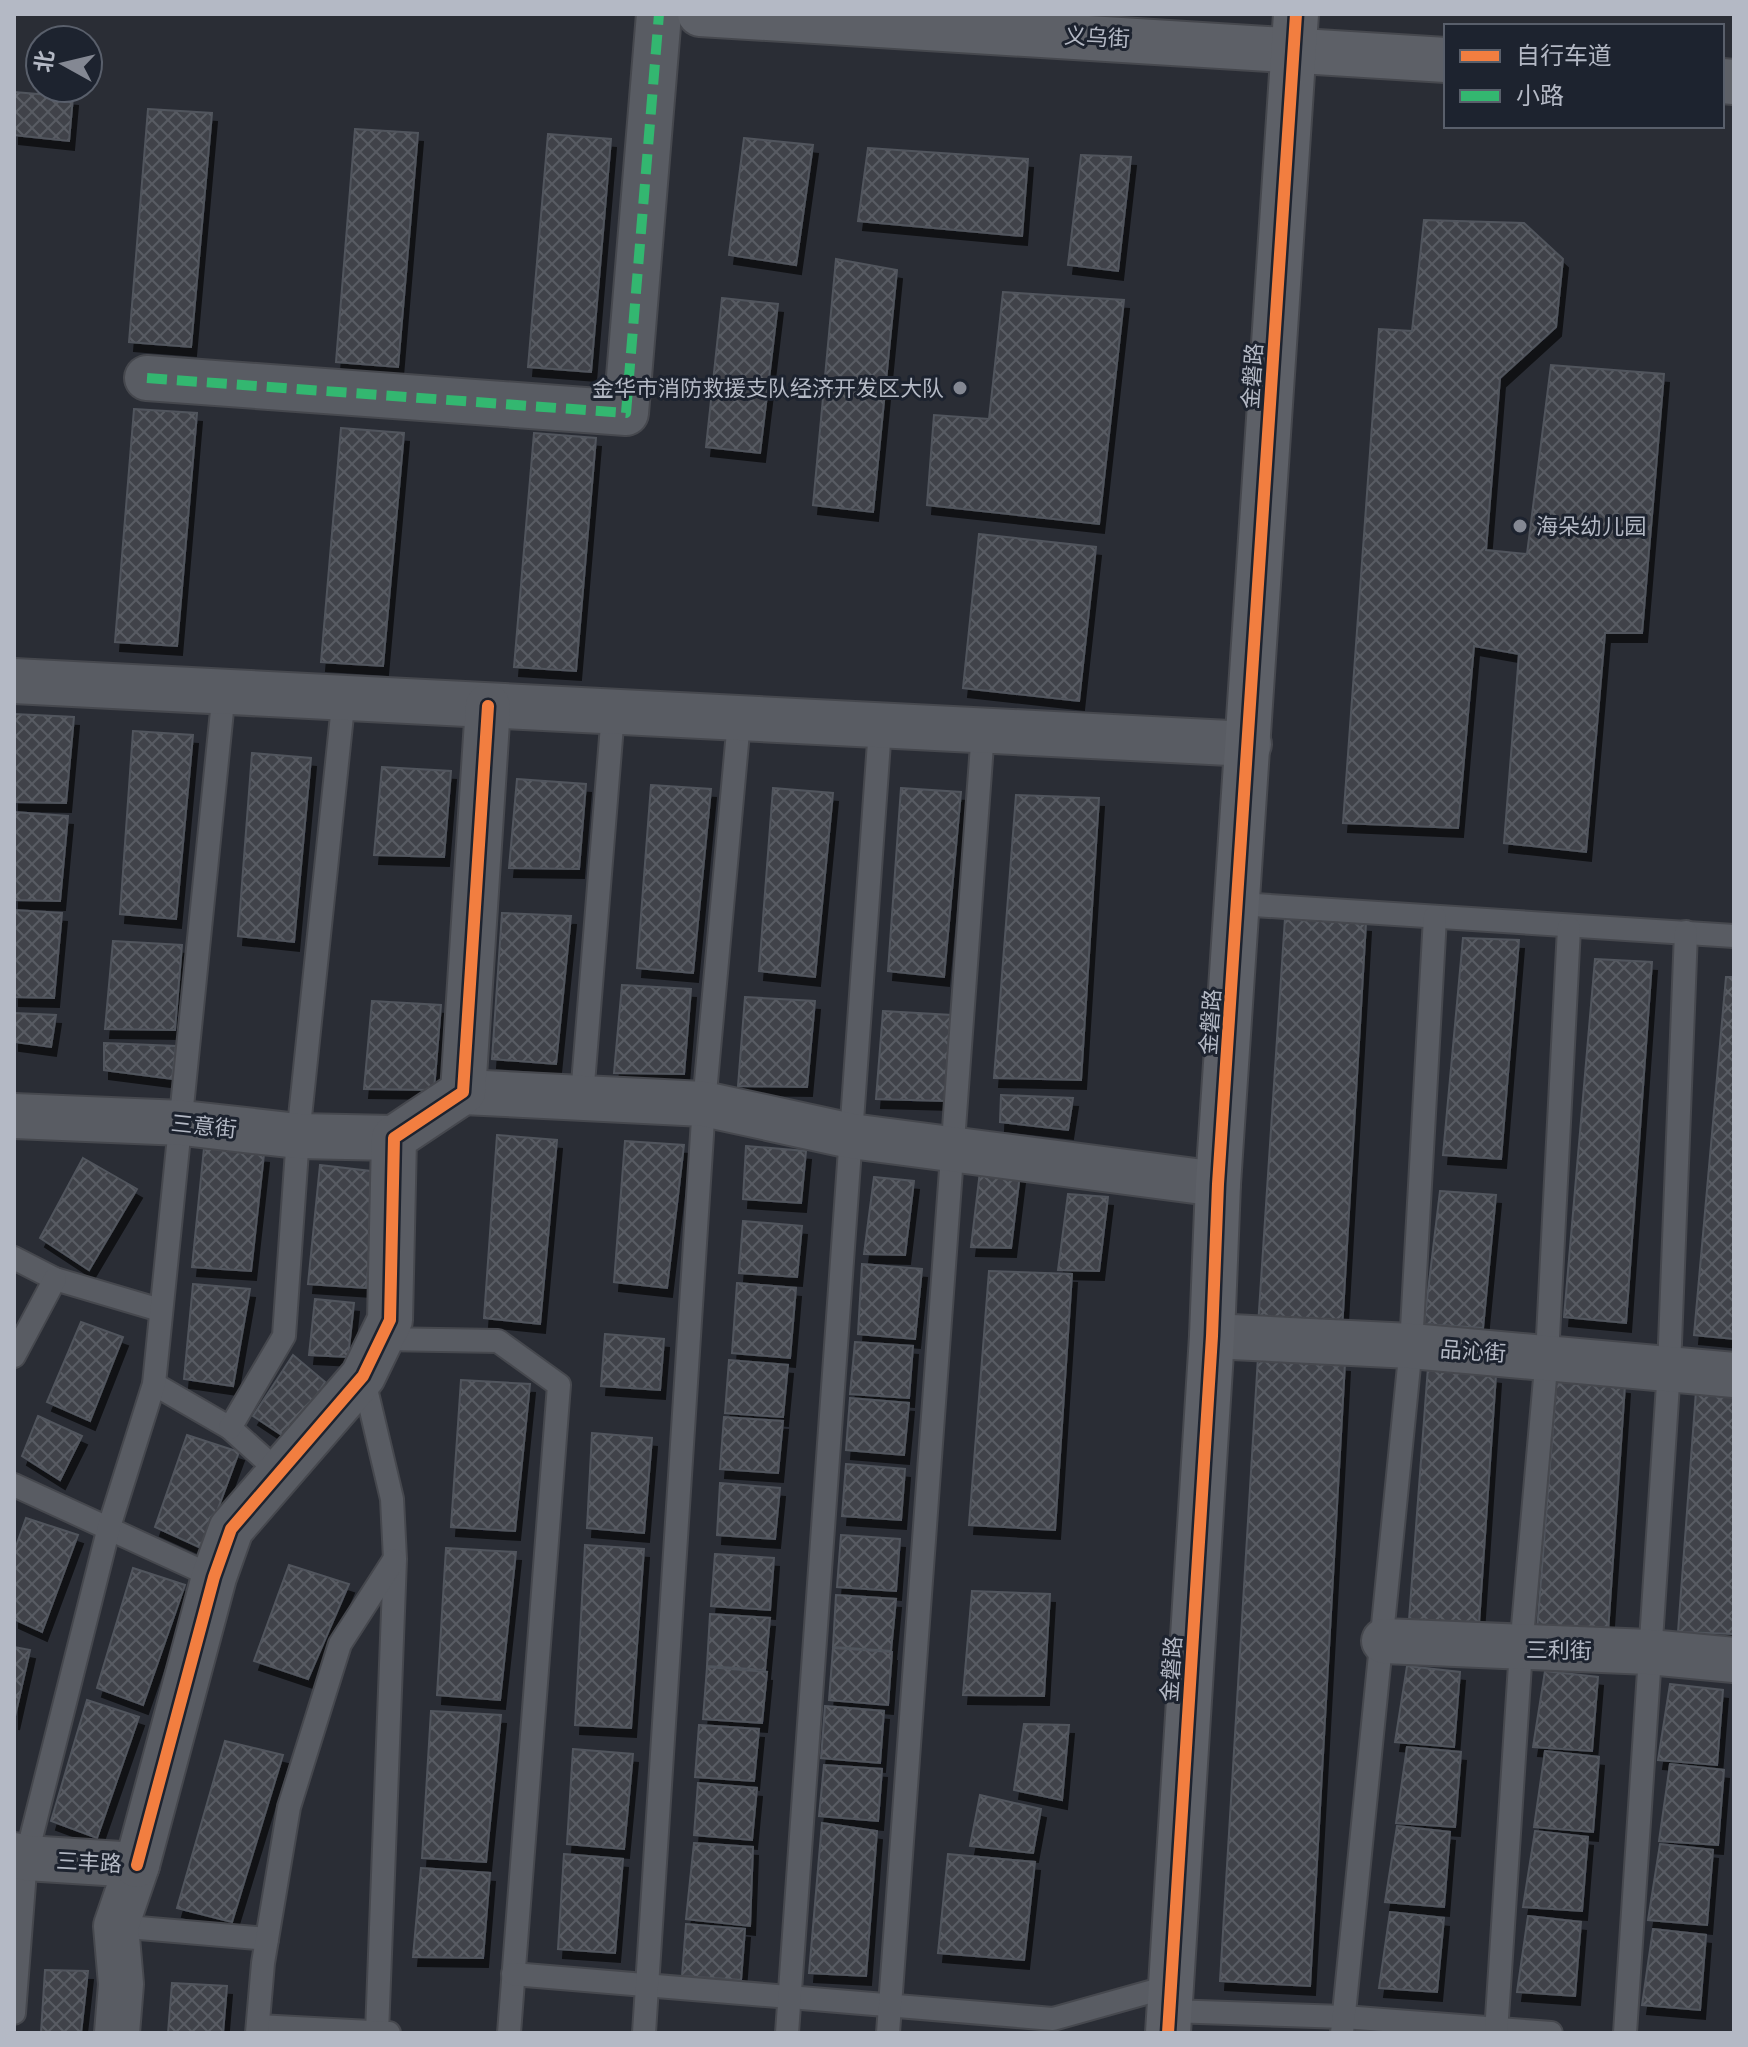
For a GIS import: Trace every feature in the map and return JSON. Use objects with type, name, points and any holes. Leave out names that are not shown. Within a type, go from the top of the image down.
[{"type":"street","points":[[147,378],[626,413],[659,14]]},
{"type":"street","name":"义乌街","points":[[700,14],[1294,31],[1444,60]]},
{"type":"street","name":"金磐路","points":[[1170,2010],[1212,1336],[1218,1184],[1239,904],[1294,31]]},
{"type":"street","points":[[14,681],[344,696],[739,721],[1249,744]]},
{"type":"street","points":[[463,1092],[488,706]]},
{"type":"street","points":[[137,1865],[214,1577],[231,1529],[372,1358],[390,1320],[394,1138],[463,1092],[704,1104],[851,1136],[1218,1184]]},
{"type":"street","name":"三意街","points":[[14,1116],[183,1123],[298,1136],[394,1138]]},
{"type":"street","name":"品沁街","points":[[1212,1336],[1547,1356],[1734,1375]]},
{"type":"street","name":"三利街","points":[[1384,1641],[1649,1652],[1734,1660]]},
{"type":"street","name":"三丰路","points":[[20,1856],[137,1865],[116,1926],[121,1984],[117,2033]]},
{"type":"lane","points":[[14,2013],[20,1856],[109,1527],[154,1384],[183,1123],[224,691]]},
{"type":"lane","points":[[230,1428],[284,1336],[298,1136],[344,696]]},
{"type":"lane","points":[[582,1096],[613,713]]},
{"type":"lane","points":[[644,2033],[704,1104],[739,721]]},
{"type":"lane","points":[[787,2033],[880,728]]},
{"type":"lane","points":[[888,2033],[983,731]]},
{"type":"lane","points":[[1239,904],[1569,928],[1734,936]]},
{"type":"lane","points":[[1343,2025],[1384,1641],[1411,1346],[1435,917]]},
{"type":"lane","points":[[1497,2031],[1521,1649],[1547,1356],[1569,928]]},
{"type":"lane","points":[[1625,2033],[1669,1369],[1686,932]]},
{"type":"lane","points":[[14,1258],[55,1279],[160,1310]]},
{"type":"lane","points":[[14,1356],[55,1279]]},
{"type":"lane","points":[[377,2033],[395,1559],[392,1499],[372,1358],[498,1341],[559,1385],[509,2033]]},
{"type":"lane","points":[[154,1384],[230,1428],[280,1473]]},
{"type":"lane","points":[[14,1485],[214,1577]]},
{"type":"lane","points":[[391,2033],[258,2030],[267,1939],[289,1807],[340,1644],[395,1559]]},
{"type":"lane","points":[[116,1926],[267,1939]]},
{"type":"lane","points":[[513,1974],[890,2003],[1053,2019],[1170,2010],[1343,2025],[1551,2033]]},
{"type":"building","points":[[14,92],[24,93],[24,104],[72,104],[69,141],[14,135]]},
{"type":"building","points":[[148,109],[212,113],[191,347],[129,342]]},
{"type":"building","points":[[355,129],[418,133],[398,367],[336,362]]},
{"type":"building","points":[[548,134],[611,139],[591,372],[528,367]]},
{"type":"building","points":[[744,138],[813,145],[796,265],[729,255]]},
{"type":"building","points":[[868,148],[1028,159],[1022,236],[858,221]]},
{"type":"building","points":[[1081,155],[1131,157],[1118,271],[1068,265]]},
{"type":"building","points":[[1424,220],[1524,223],[1563,259],[1556,327],[1500,378],[1486,550],[1527,554],[1551,365],[1664,374],[1642,633],[1605,633],[1586,852],[1504,843],[1519,654],[1474,646],[1458,828],[1343,823],[1379,329],[1412,331]]},
{"type":"building","points":[[836,259],[897,270],[873,512],[813,505]]},
{"type":"building","points":[[1003,292],[1124,300],[1099,524],[927,505],[934,415],[989,419]]},
{"type":"building","points":[[722,298],[778,304],[760,453],[706,447]]},
{"type":"building","points":[[134,409],[197,413],[177,646],[115,642]]},
{"type":"building","points":[[341,428],[404,433],[383,666],[321,662]]},
{"type":"building","points":[[534,433],[596,438],[576,671],[514,667]]},
{"type":"building","points":[[979,534],[1096,547],[1079,701],[963,688]]},
{"type":"building","points":[[14,714],[74,717],[66,803],[14,802]]},
{"type":"building","points":[[133,731],[193,735],[176,919],[120,914]]},
{"type":"building","points":[[252,753],[311,758],[294,942],[238,936]]},
{"type":"building","points":[[382,767],[451,771],[444,857],[374,855]]},
{"type":"building","points":[[517,779],[586,784],[579,869],[509,868]]},
{"type":"building","points":[[651,785],[711,789],[693,973],[637,968]]},
{"type":"building","points":[[773,788],[833,793],[815,977],[759,971]]},
{"type":"building","points":[[901,788],[961,792],[944,977],[888,971]]},
{"type":"building","points":[[1016,795],[1099,798],[1081,1080],[994,1078]]},
{"type":"building","points":[[14,812],[68,816],[60,901],[14,900]]},
{"type":"building","points":[[14,910],[62,913],[54,998],[14,997]]},
{"type":"building","points":[[502,913],[571,916],[556,1064],[492,1059]]},
{"type":"building","points":[[1285,918],[1366,923],[1342,1330],[1258,1326]]},
{"type":"building","points":[[1463,938],[1519,940],[1501,1159],[1443,1155]]},
{"type":"building","points":[[113,941],[182,945],[175,1030],[105,1029]]},
{"type":"building","points":[[1595,959],[1652,962],[1626,1323],[1564,1317]]},
{"type":"building","points":[[1726,977],[1734,977],[1734,1339],[1694,1335]]},
{"type":"building","points":[[622,985],[691,989],[684,1074],[614,1073]]},
{"type":"building","points":[[745,997],[815,1001],[807,1087],[738,1086]]},
{"type":"building","points":[[372,1001],[441,1005],[434,1090],[364,1089]]},
{"type":"building","points":[[883,1011],[952,1015],[945,1101],[876,1099]]},
{"type":"building","points":[[14,1013],[56,1015],[51,1047],[14,1042]]},
{"type":"building","points":[[104,1043],[176,1046],[172,1079],[104,1070]]},
{"type":"building","points":[[1001,1095],[1073,1098],[1068,1130],[1000,1122]]},
{"type":"building","points":[[497,1135],[557,1140],[540,1324],[484,1318]]},
{"type":"building","points":[[625,1141],[684,1145],[667,1288],[614,1282]]},
{"type":"building","points":[[746,1146],[806,1151],[801,1203],[743,1199]]},
{"type":"building","points":[[204,1148],[264,1154],[251,1271],[192,1267]]},
{"type":"building","points":[[83,1158],[137,1189],[89,1270],[40,1238]]},
{"type":"building","points":[[320,1165],[379,1172],[366,1288],[308,1284]]},
{"type":"building","points":[[980,1171],[1020,1174],[1011,1248],[971,1247]]},
{"type":"building","points":[[874,1177],[914,1181],[905,1255],[864,1254]]},
{"type":"building","points":[[1440,1191],[1496,1195],[1483,1328],[1424,1324]]},
{"type":"building","points":[[1068,1194],[1108,1197],[1099,1271],[1058,1270]]},
{"type":"building","points":[[743,1221],[802,1226],[797,1277],[739,1273]]},
{"type":"building","points":[[862,1264],[922,1269],[915,1339],[858,1334]]},
{"type":"building","points":[[989,1271],[1072,1274],[1055,1530],[969,1525]]},
{"type":"building","points":[[737,1283],[796,1288],[790,1358],[732,1353]]},
{"type":"building","points":[[193,1284],[250,1289],[233,1386],[184,1379]]},
{"type":"building","points":[[315,1299],[354,1303],[348,1357],[309,1355]]},
{"type":"building","points":[[81,1322],[123,1337],[90,1421],[47,1402]]},
{"type":"building","points":[[605,1334],[664,1339],[660,1390],[601,1386]]},
{"type":"building","points":[[855,1342],[913,1346],[909,1398],[850,1394]]},
{"type":"building","points":[[293,1355],[325,1382],[288,1439],[253,1416]]},
{"type":"building","points":[[1258,1357],[1345,1363],[1310,1986],[1220,1981]]},
{"type":"building","points":[[729,1360],[788,1365],[783,1417],[725,1413]]},
{"type":"building","points":[[1428,1367],[1496,1375],[1479,1623],[1409,1620]]},
{"type":"building","points":[[1557,1376],[1625,1385],[1608,1632],[1537,1630]]},
{"type":"building","points":[[1697,1378],[1734,1383],[1734,1634],[1678,1632]]},
{"type":"building","points":[[461,1380],[530,1384],[515,1531],[451,1527]]},
{"type":"building","points":[[850,1398],[909,1403],[904,1455],[846,1450]]},
{"type":"building","points":[[38,1416],[82,1436],[60,1480],[22,1456]]},
{"type":"building","points":[[724,1417],[783,1421],[778,1473],[720,1469]]},
{"type":"building","points":[[592,1433],[652,1438],[644,1533],[587,1528]]},
{"type":"building","points":[[187,1435],[239,1452],[203,1549],[155,1527]]},
{"type":"building","points":[[846,1464],[905,1469],[901,1520],[842,1516]]},
{"type":"building","points":[[720,1483],[780,1488],[775,1539],[717,1535]]},
{"type":"building","points":[[26,1518],[78,1535],[42,1632],[14,1619],[14,1552]]},
{"type":"building","points":[[841,1535],[900,1539],[896,1591],[837,1587]]},
{"type":"building","points":[[585,1545],[644,1549],[631,1728],[575,1725]]},
{"type":"building","points":[[446,1548],[516,1552],[500,1700],[437,1695]]},
{"type":"building","points":[[715,1554],[774,1558],[770,1610],[711,1606]]},
{"type":"building","points":[[289,1565],[349,1584],[308,1679],[254,1661]]},
{"type":"building","points":[[133,1568],[185,1585],[143,1705],[97,1688]]},
{"type":"building","points":[[972,1591],[1050,1594],[1044,1696],[963,1695]]},
{"type":"building","points":[[836,1595],[896,1599],[891,1651],[833,1647]]},
{"type":"building","points":[[710,1614],[770,1618],[765,1670],[707,1666]]},
{"type":"building","points":[[14,1647],[30,1650],[14,1721]]},
{"type":"building","points":[[833,1648],[892,1652],[888,1705],[829,1700]]},
{"type":"building","points":[[1407,1666],[1460,1672],[1454,1747],[1395,1742]]},
{"type":"building","points":[[707,1667],[767,1672],[762,1723],[703,1719]]},
{"type":"building","points":[[1545,1671],[1598,1677],[1592,1751],[1533,1747]]},
{"type":"building","points":[[1670,1684],[1723,1690],[1717,1765],[1658,1760]]},
{"type":"building","points":[[87,1700],[139,1717],[97,1838],[51,1821]]},
{"type":"building","points":[[825,1706],[884,1711],[880,1763],[821,1758]]},
{"type":"building","points":[[431,1711],[501,1715],[486,1862],[422,1858]]},
{"type":"building","points":[[1024,1724],[1069,1725],[1062,1800],[1014,1790]]},
{"type":"building","points":[[699,1725],[759,1729],[754,1781],[695,1777]]},
{"type":"building","points":[[225,1741],[283,1755],[232,1922],[177,1908]]},
{"type":"building","points":[[1407,1747],[1461,1752],[1455,1827],[1396,1823]]},
{"type":"building","points":[[573,1749],[633,1754],[624,1849],[567,1844]]},
{"type":"building","points":[[1545,1751],[1599,1757],[1593,1832],[1534,1827]]},
{"type":"building","points":[[1670,1764],[1724,1770],[1718,1845],[1659,1841]]},
{"type":"building","points":[[824,1765],[882,1769],[878,1821],[819,1816]]},
{"type":"building","points":[[698,1783],[757,1788],[752,1840],[694,1835]]},
{"type":"building","points":[[980,1795],[1041,1809],[1033,1853],[970,1846]]},
{"type":"building","points":[[822,1823],[877,1831],[866,1976],[809,1973]]},
{"type":"building","points":[[1397,1826],[1450,1832],[1444,1907],[1385,1902]]},
{"type":"building","points":[[1535,1831],[1588,1837],[1582,1911],[1523,1907]]},
{"type":"building","points":[[694,1843],[753,1847],[750,1926],[686,1919]]},
{"type":"building","points":[[1660,1844],[1713,1850],[1707,1925],[1648,1920]]},
{"type":"building","points":[[564,1854],[623,1859],[615,1953],[558,1949]]},
{"type":"building","points":[[948,1854],[1035,1862],[1024,1960],[938,1953]]},
{"type":"building","points":[[421,1868],[490,1873],[483,1958],[413,1957]]},
{"type":"building","points":[[1390,1912],[1444,1918],[1437,1992],[1379,1988]]},
{"type":"building","points":[[1528,1916],[1581,1922],[1575,1996],[1517,1992]]},
{"type":"building","points":[[686,1924],[745,1929],[741,1980],[682,1976]]},
{"type":"building","points":[[1653,1929],[1706,1935],[1700,2010],[1642,2005]]},
{"type":"building","points":[[45,1970],[88,1971],[81,2033],[41,2033]]},
{"type":"building","points":[[172,1983],[227,1986],[223,2033],[168,2033]]},
{"type":"marked path","points":[[147,378],[626,413],[659,14]]},
{"type":"cycle path","points":[[1168,2033],[1212,1336],[1218,1184],[1296,14]]},
{"type":"cycle path","points":[[137,1865],[214,1577],[231,1529],[363,1376],[390,1320],[394,1138],[463,1092],[488,706]]},
{"type":"place","name":"金华市消防救援支队经济开发区大队","points":[[960,388]]},
{"type":"place","name":"海朵幼儿园","points":[[1520,526]]}]
